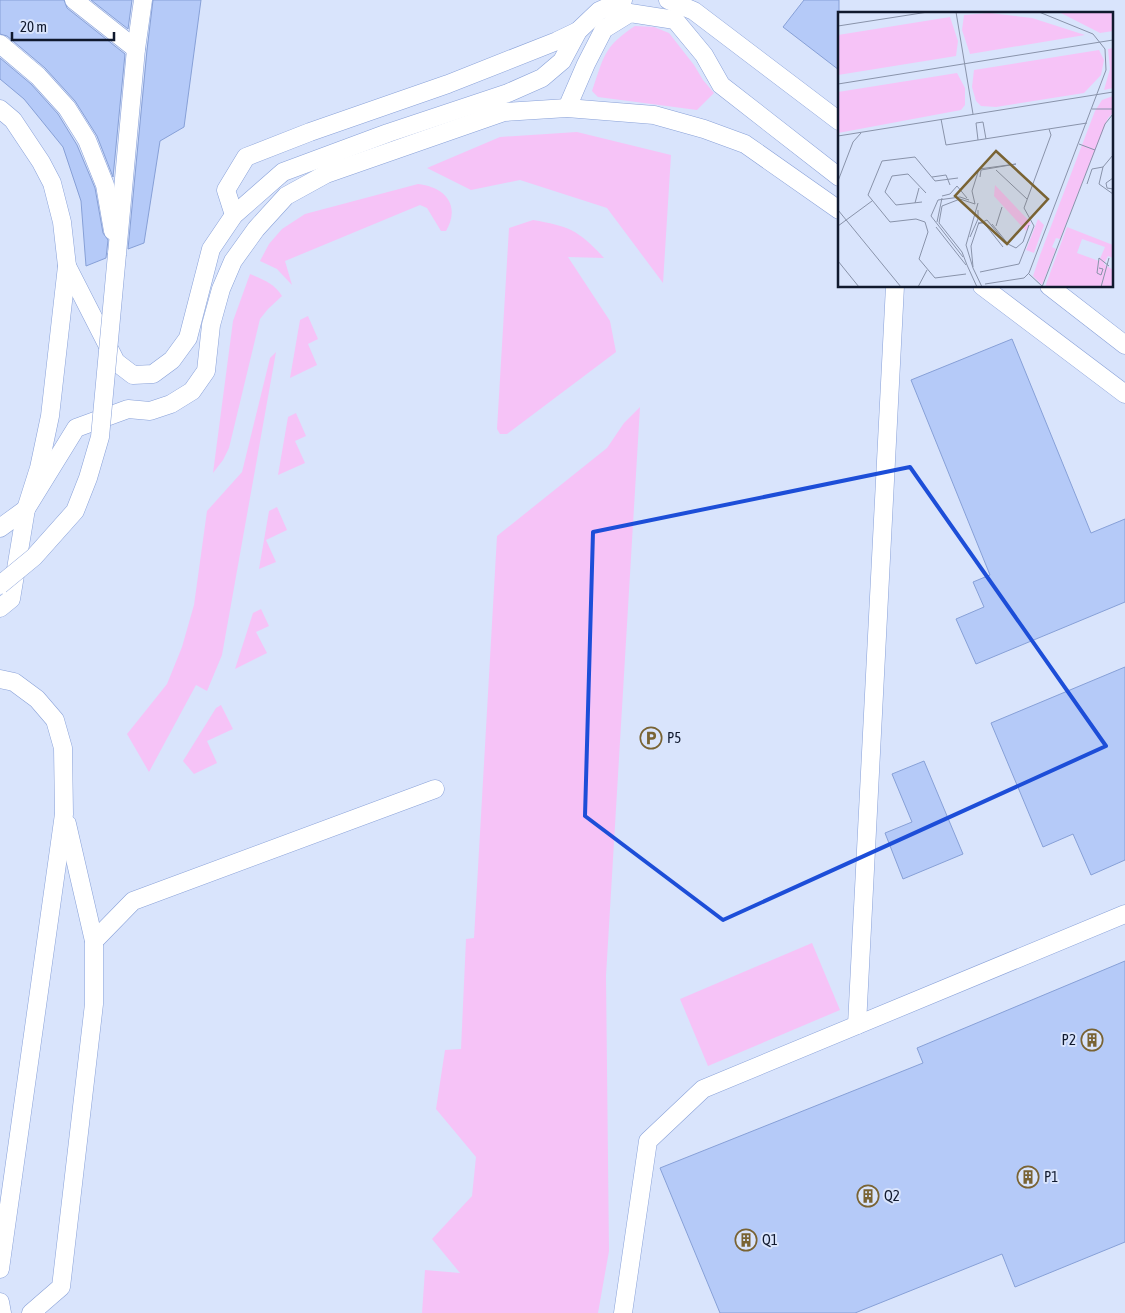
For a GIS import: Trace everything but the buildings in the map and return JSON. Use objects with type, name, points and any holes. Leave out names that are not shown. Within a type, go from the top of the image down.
[{"type":"lane","points":[[74,0],[136,49]]},
{"type":"lane","points":[[0,585],[34,557],[75,511],[88,478],[100,438],[136,49],[143,0]]},
{"type":"lane","points":[[234,216],[226,190],[246,157],[310,132],[448,84],[557,41],[578,31],[599,11],[623,0]]},
{"type":"lane","points":[[668,0],[694,11],[838,120]]},
{"type":"lane","points":[[567,108],[604,29],[630,13],[675,20],[704,55],[722,85],[838,176]]},
{"type":"lane","points":[[67,266],[116,362],[133,375],[153,374],[172,360],[188,338],[211,249],[234,216],[283,172],[388,133],[508,93],[542,78],[562,61],[578,31]]},
{"type":"lane","points":[[0,44],[38,76],[66,108],[87,140],[105,185],[117,254]]},
{"type":"lane","points":[[0,528],[26,509],[76,428],[128,409],[150,412],[170,404],[192,391],[206,370],[211,325],[221,289],[233,261],[256,229],[286,196],[326,174],[504,112],[567,108],[654,115],[704,128],[745,144],[838,209]]},
{"type":"lane","points":[[0,109],[13,120],[41,162],[52,183],[62,222],[67,266],[50,416],[39,468],[26,509],[11,599],[0,608]]},
{"type":"lane","points":[[857,1024],[895,288]]},
{"type":"lane","points":[[985,288],[1125,394]]},
{"type":"lane","points":[[1052,288],[1125,345]]},
{"type":"lane","points":[[0,679],[14,682],[37,699],[55,720],[63,748],[64,814],[0,1269]]},
{"type":"lane","points":[[94,940],[133,901],[435,789]]},
{"type":"lane","points":[[30,1313],[61,1287],[94,1004],[94,940],[64,814]]},
{"type":"lane","points":[[623,1313],[648,1141],[703,1089],[1125,914]]},
{"type":"lane","points":[[0,1302],[2,1313]]},
{"type":"highlighted area","points":[[910,467],[1106,746],[723,920],[585,816],[593,532]]},
{"type":"shaded area","points":[[635,26],[654,27],[669,33],[694,65],[714,93],[697,110],[598,97],[592,91],[602,61],[610,47],[624,33]]},
{"type":"shaded area","points":[[577,132],[671,155],[663,283],[607,208],[520,180],[471,190],[427,168],[500,137]]},
{"type":"shaded area","points":[[418,184],[436,189],[448,199],[452,213],[446,231],[441,231],[427,208],[420,205],[285,261],[292,285],[277,269],[260,261],[269,244],[282,229],[305,214]]},
{"type":"shaded area","points":[[533,220],[564,227],[580,235],[604,258],[568,257],[610,321],[616,352],[507,434],[500,434],[497,429],[509,228]]},
{"type":"shaded area","points":[[250,274],[272,285],[282,296],[260,319],[229,448],[213,473],[233,321]]},
{"type":"shaded area","points":[[308,316],[318,339],[308,344],[317,365],[290,378],[300,320]]},
{"type":"shaded area","points":[[276,352],[222,655],[207,691],[196,685],[149,772],[127,734],[167,684],[182,647],[194,605],[207,511],[242,472],[270,358]]},
{"type":"shaded area","points":[[640,407],[606,976],[609,1251],[598,1313],[422,1313],[425,1270],[460,1273],[432,1239],[472,1196],[476,1157],[436,1109],[445,1050],[461,1049],[466,939],[474,938],[497,536],[607,448],[624,423]]},
{"type":"shaded area","points":[[296,413],[306,436],[295,441],[305,463],[278,475],[288,417]]},
{"type":"shaded area","points":[[277,507],[287,530],[266,540],[276,562],[259,569],[269,511]]},
{"type":"shaded area","points":[[261,609],[269,626],[256,632],[267,653],[235,669],[253,613]]},
{"type":"shaded area","points":[[221,705],[233,729],[207,741],[217,763],[194,774],[183,761],[216,708]]},
{"type":"shaded area","points":[[812,943],[840,1010],[708,1066],[680,999]]},
{"type":"place","name":"P5","points":[[651,738]]},
{"type":"place","name":"P2","points":[[1092,1040]]},
{"type":"place","name":"P1","points":[[1028,1177]]},
{"type":"place","name":"Q2","points":[[868,1196]]},
{"type":"place","name":"Q1","points":[[746,1240]]}]
